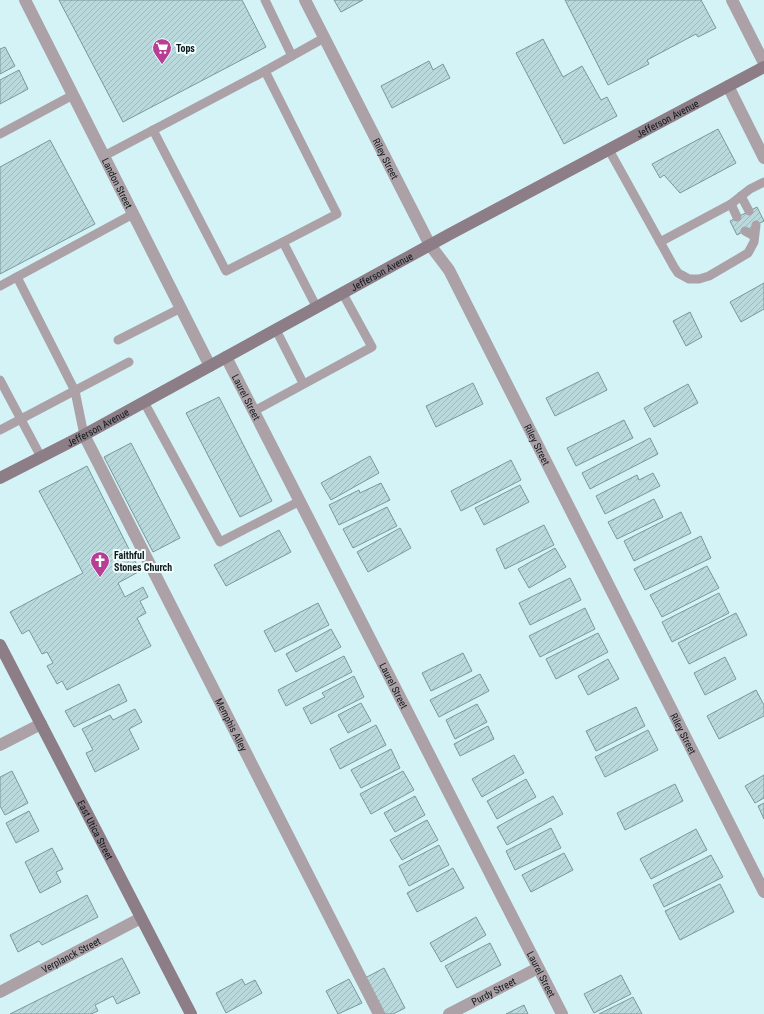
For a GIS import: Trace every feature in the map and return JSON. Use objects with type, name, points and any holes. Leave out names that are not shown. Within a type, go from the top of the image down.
[{"type":"street","name":"Landon Street","points":[[25,0],[210,366]]},
{"type":"street","name":"Riley Street","points":[[305,0],[430,245],[449,270],[764,892]]},
{"type":"street","points":[[732,0],[764,62]]},
{"type":"street","name":"Jefferson Avenue","points":[[0,478],[84,435],[430,245],[764,67]]},
{"type":"street","points":[[728,86],[764,158]]},
{"type":"street","name":"Laurel Street","points":[[226,357],[562,1014]]},
{"type":"street","name":"Memphis Alley","points":[[84,435],[378,1014]]},
{"type":"street","name":"East Utica Street","points":[[0,645],[191,1014]]},
{"type":"street","points":[[0,745],[41,724]]},
{"type":"street","name":"Verplanck Street","points":[[0,992],[141,918]]},
{"type":"street","name":"Purdy Street","points":[[449,1014],[538,968]]},
{"type":"lane","points":[[265,0],[292,56]]},
{"type":"lane","points":[[104,156],[324,38]]},
{"type":"lane","points":[[153,130],[226,271],[337,214],[265,71]]},
{"type":"lane","points":[[0,134],[73,95]]},
{"type":"lane","points":[[609,150],[678,273],[689,279],[699,279],[748,253],[754,242],[756,225]]},
{"type":"lane","points":[[660,242],[731,204],[764,182]]},
{"type":"lane","points":[[741,196],[749,211]]},
{"type":"lane","points":[[731,204],[738,217]]},
{"type":"lane","points":[[0,286],[133,214]]},
{"type":"lane","points":[[745,231],[754,236]]},
{"type":"lane","points":[[283,242],[317,308]]},
{"type":"lane","points":[[17,277],[75,391],[84,435]]},
{"type":"lane","points":[[254,411],[303,383],[372,347],[343,294]]},
{"type":"lane","points":[[118,340],[181,308]]},
{"type":"lane","points":[[276,330],[303,383]]},
{"type":"lane","points":[[0,430],[129,362]]},
{"type":"lane","points":[[0,380],[41,457]]},
{"type":"lane","points":[[144,402],[220,542],[300,501]]},
{"type":"building","name":"Tops","points":[[59,0],[242,0],[266,47],[123,122]]},
{"type":"building","points":[[334,0],[363,0],[341,12]]},
{"type":"building","points":[[565,0],[701,0],[716,28],[698,37],[696,34],[647,60],[649,64],[608,85]]},
{"type":"building","points":[[543,39],[563,77],[582,66],[601,100],[607,97],[617,116],[564,144],[516,53]]},
{"type":"building","points":[[5,47],[15,66],[0,74],[0,49]]},
{"type":"building","points":[[429,61],[433,70],[443,64],[450,78],[392,108],[381,86]]},
{"type":"building","points":[[19,70],[28,89],[0,104],[0,80]]},
{"type":"building","points":[[718,129],[736,163],[680,193],[664,175],[660,178],[652,164]]},
{"type":"building","points":[[50,140],[95,224],[0,274],[0,167]]},
{"type":"building","points":[[757,207],[764,221],[737,235],[730,221]]},
{"type":"building","points":[[764,283],[764,309],[741,322],[730,302]]},
{"type":"building","points":[[690,312],[702,337],[686,346],[673,321]]},
{"type":"building","points":[[598,372],[607,390],[555,416],[546,398]]},
{"type":"building","points":[[473,383],[483,404],[436,427],[426,406]]},
{"type":"building","points":[[688,384],[698,403],[654,427],[644,408]]},
{"type":"building","points":[[219,397],[272,501],[240,517],[186,413]]},
{"type":"building","points":[[624,420],[633,438],[576,466],[567,448]]},
{"type":"building","points":[[650,438],[658,454],[590,489],[582,473]]},
{"type":"building","points":[[131,443],[180,538],[153,552],[104,457]]},
{"type":"building","points":[[370,456],[379,473],[331,500],[321,483]]},
{"type":"building","points":[[511,460],[521,480],[461,511],[451,491]]},
{"type":"building","name":"Faithful Stones Church","points":[[87,466],[140,571],[118,583],[125,597],[143,587],[148,597],[140,601],[146,613],[137,618],[151,646],[67,690],[62,681],[57,684],[47,666],[53,663],[47,652],[42,654],[29,630],[22,634],[10,612],[83,573],[39,491]]},
{"type":"building","points":[[653,473],[660,486],[605,514],[596,496],[637,475],[639,480]]},
{"type":"building","points":[[381,483],[390,500],[339,525],[329,505],[359,490],[360,493]]},
{"type":"building","points":[[520,485],[529,502],[484,525],[475,508]]},
{"type":"building","points":[[654,499],[663,517],[617,539],[608,522]]},
{"type":"building","points":[[387,507],[397,526],[353,548],[343,529]]},
{"type":"building","points":[[681,512],[691,533],[634,561],[624,541]]},
{"type":"building","points":[[544,525],[554,545],[505,569],[496,549]]},
{"type":"building","points":[[400,528],[411,548],[368,572],[357,552]]},
{"type":"building","points":[[279,530],[291,552],[226,586],[214,565]]},
{"type":"building","points":[[701,536],[711,558],[645,590],[634,569]]},
{"type":"building","points":[[555,548],[566,567],[529,588],[518,569]]},
{"type":"building","points":[[707,566],[719,588],[662,617],[650,595]]},
{"type":"building","points":[[570,578],[581,600],[530,625],[519,603]]},
{"type":"building","points":[[719,593],[729,613],[672,642],[662,622]]},
{"type":"building","points":[[318,603],[329,625],[275,652],[264,631]]},
{"type":"building","points":[[585,608],[595,629],[540,657],[529,636]]},
{"type":"building","points":[[736,613],[747,635],[689,664],[678,643]]},
{"type":"building","points":[[331,629],[341,647],[296,672],[286,654]]},
{"type":"building","points":[[598,633],[608,652],[556,679],[546,659]]},
{"type":"building","points":[[463,653],[472,671],[431,691],[422,673]]},
{"type":"building","points":[[344,656],[352,672],[286,706],[278,690]]},
{"type":"building","points":[[725,657],[736,679],[705,695],[694,673]]},
{"type":"building","points":[[608,659],[619,679],[588,695],[578,676]]},
{"type":"building","points":[[480,674],[489,691],[439,717],[430,700]]},
{"type":"building","points":[[354,676],[364,697],[311,724],[303,708],[325,697],[322,693]]},
{"type":"building","points":[[119,684],[127,701],[74,727],[65,711]]},
{"type":"building","points":[[756,690],[764,705],[764,716],[719,739],[707,716]]},
{"type":"building","points":[[361,703],[371,721],[348,733],[338,715]]},
{"type":"building","points":[[477,704],[487,722],[455,739],[446,720]]},
{"type":"building","points":[[636,707],[645,726],[596,751],[586,731]]},
{"type":"building","points":[[135,709],[142,722],[129,729],[139,749],[95,772],[86,753],[93,750],[82,729],[110,715],[113,720]]},
{"type":"building","points":[[376,725],[386,745],[340,769],[330,749]]},
{"type":"building","points":[[488,726],[494,739],[460,756],[454,744]]},
{"type":"building","points":[[648,730],[658,750],[605,777],[595,757]]},
{"type":"building","points":[[391,749],[400,768],[361,788],[351,770]]},
{"type":"building","points":[[514,755],[524,773],[482,797],[472,779]]},
{"type":"building","points":[[12,771],[28,803],[5,815],[0,806],[0,777]]},
{"type":"building","points":[[403,771],[414,790],[371,814],[360,794]]},
{"type":"building","points":[[764,775],[764,798],[755,803],[745,786]]},
{"type":"building","points":[[526,779],[536,797],[497,819],[487,801]]},
{"type":"building","points":[[675,784],[683,801],[625,830],[617,813]]},
{"type":"building","points":[[415,796],[425,815],[395,832],[384,813]]},
{"type":"building","points":[[553,796],[563,814],[507,845],[497,827]]},
{"type":"building","points":[[764,803],[764,819],[758,806]]},
{"type":"building","points":[[29,811],[39,831],[16,843],[6,823]]},
{"type":"building","points":[[427,820],[438,840],[402,860],[390,840]]},
{"type":"building","points":[[551,828],[561,848],[515,870],[506,851]]},
{"type":"building","points":[[696,829],[707,850],[651,879],[640,859]]},
{"type":"building","points":[[439,845],[449,865],[409,886],[399,866]]},
{"type":"building","points":[[52,848],[63,869],[56,872],[61,882],[40,893],[25,862]]},
{"type":"building","points":[[564,853],[573,870],[531,892],[522,875]]},
{"type":"building","points":[[711,855],[723,877],[664,907],[653,885]]},
{"type":"building","points":[[453,868],[464,888],[417,912],[407,893]]},
{"type":"building","points":[[720,884],[734,912],[680,940],[665,911]]},
{"type":"building","points":[[87,895],[98,917],[42,945],[39,941],[18,952],[10,935]]},
{"type":"building","points":[[476,917],[486,935],[441,962],[430,943]]},
{"type":"building","points":[[490,943],[501,965],[457,988],[445,966]]},
{"type":"building","points":[[122,958],[140,993],[117,1004],[113,996],[95,1005],[98,1011],[91,1014],[10,1014]]},
{"type":"building","points":[[384,968],[405,1008],[393,1014],[383,1014],[365,978]]},
{"type":"building","points":[[621,975],[631,994],[594,1013],[584,994]]},
{"type":"building","points":[[242,979],[245,985],[255,980],[262,993],[226,1013],[216,993]]},
{"type":"building","points":[[349,979],[362,1003],[338,1014],[326,991]]},
{"type":"building","points":[[633,997],[642,1014],[599,1014]]},
{"type":"building","points":[[524,1005],[528,1014],[506,1014]]},
{"type":"place","name":"Tops","points":[[162,65]]},
{"type":"place","name":"Faithful Stones Church","points":[[100,578]]}]
